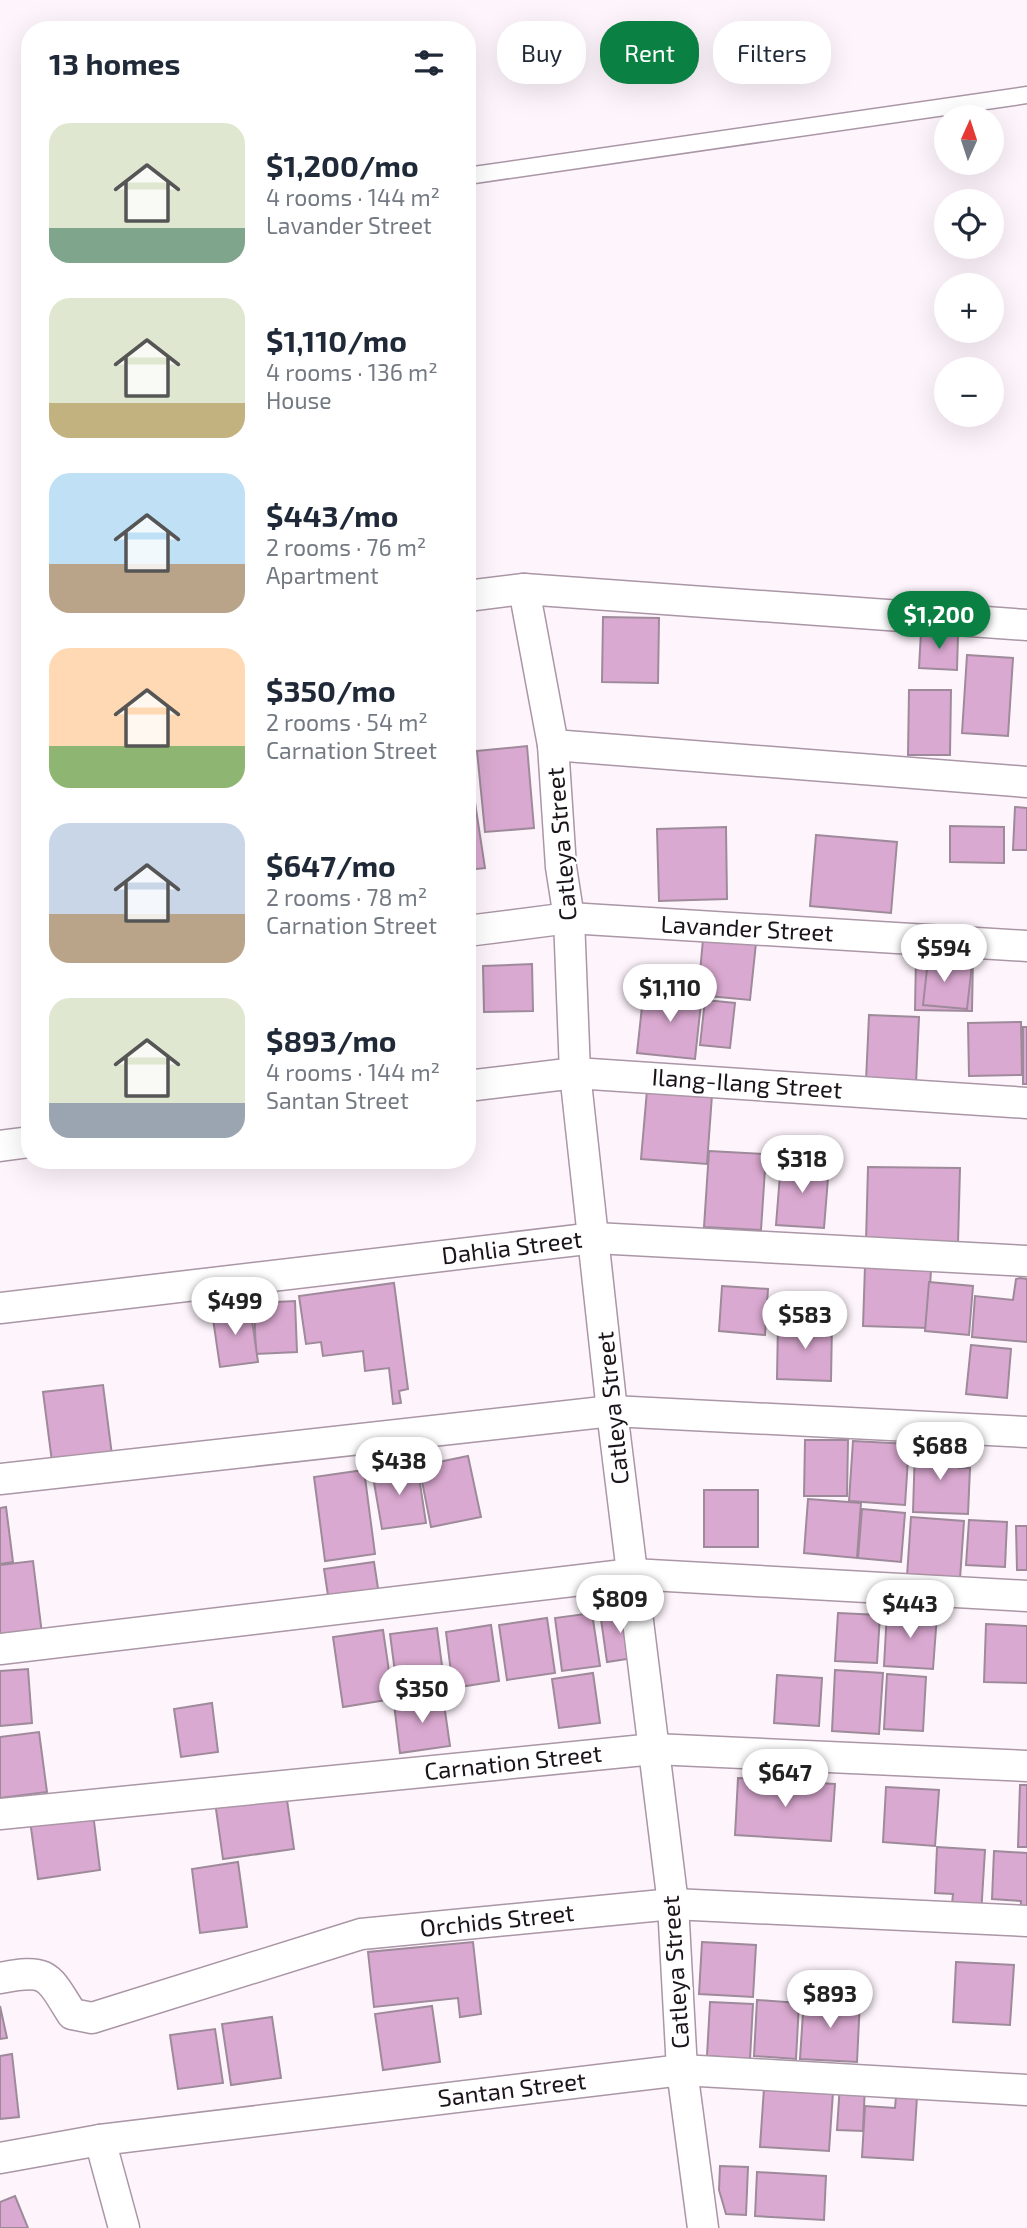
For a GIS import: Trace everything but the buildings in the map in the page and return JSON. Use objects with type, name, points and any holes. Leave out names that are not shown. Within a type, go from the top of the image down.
[{"type":"street","points":[[476,595],[524,590],[1027,625]]},
{"type":"street","name":"Catleya Street","points":[[524,590],[553,745],[561,867],[569,918],[575,1073],[612,1411],[673,1904],[682,2070],[703,2228]]},
{"type":"street","points":[[553,745],[1027,782]]},
{"type":"street","name":"Lavander Street","points":[[476,930],[569,918],[1027,946]]},
{"type":"street","name":"Ilang-Ilang Street","points":[[476,1085],[575,1073],[1027,1103]]},
{"type":"street","points":[[0,1146],[21,1143]]},
{"type":"street","name":"Dahlia Street","points":[[0,1308],[595,1238],[1027,1261]]},
{"type":"street","points":[[0,1479],[612,1411],[1027,1432]]},
{"type":"street","points":[[0,1649],[632,1574],[1027,1596]]},
{"type":"street","name":"Carnation Street","points":[[0,1814],[654,1749],[1027,1766]]},
{"type":"street","name":"Orchids Street","points":[[0,1978],[31,1972],[52,1981],[72,2014],[92,2018],[361,1934],[673,1904],[1027,1921]]},
{"type":"street","name":"Santan Street","points":[[0,2158],[100,2140],[682,2070],[1027,2090]]},
{"type":"street","points":[[100,2140],[124,2228]]},
{"type":"lane","points":[[476,175],[1027,95]]}]
